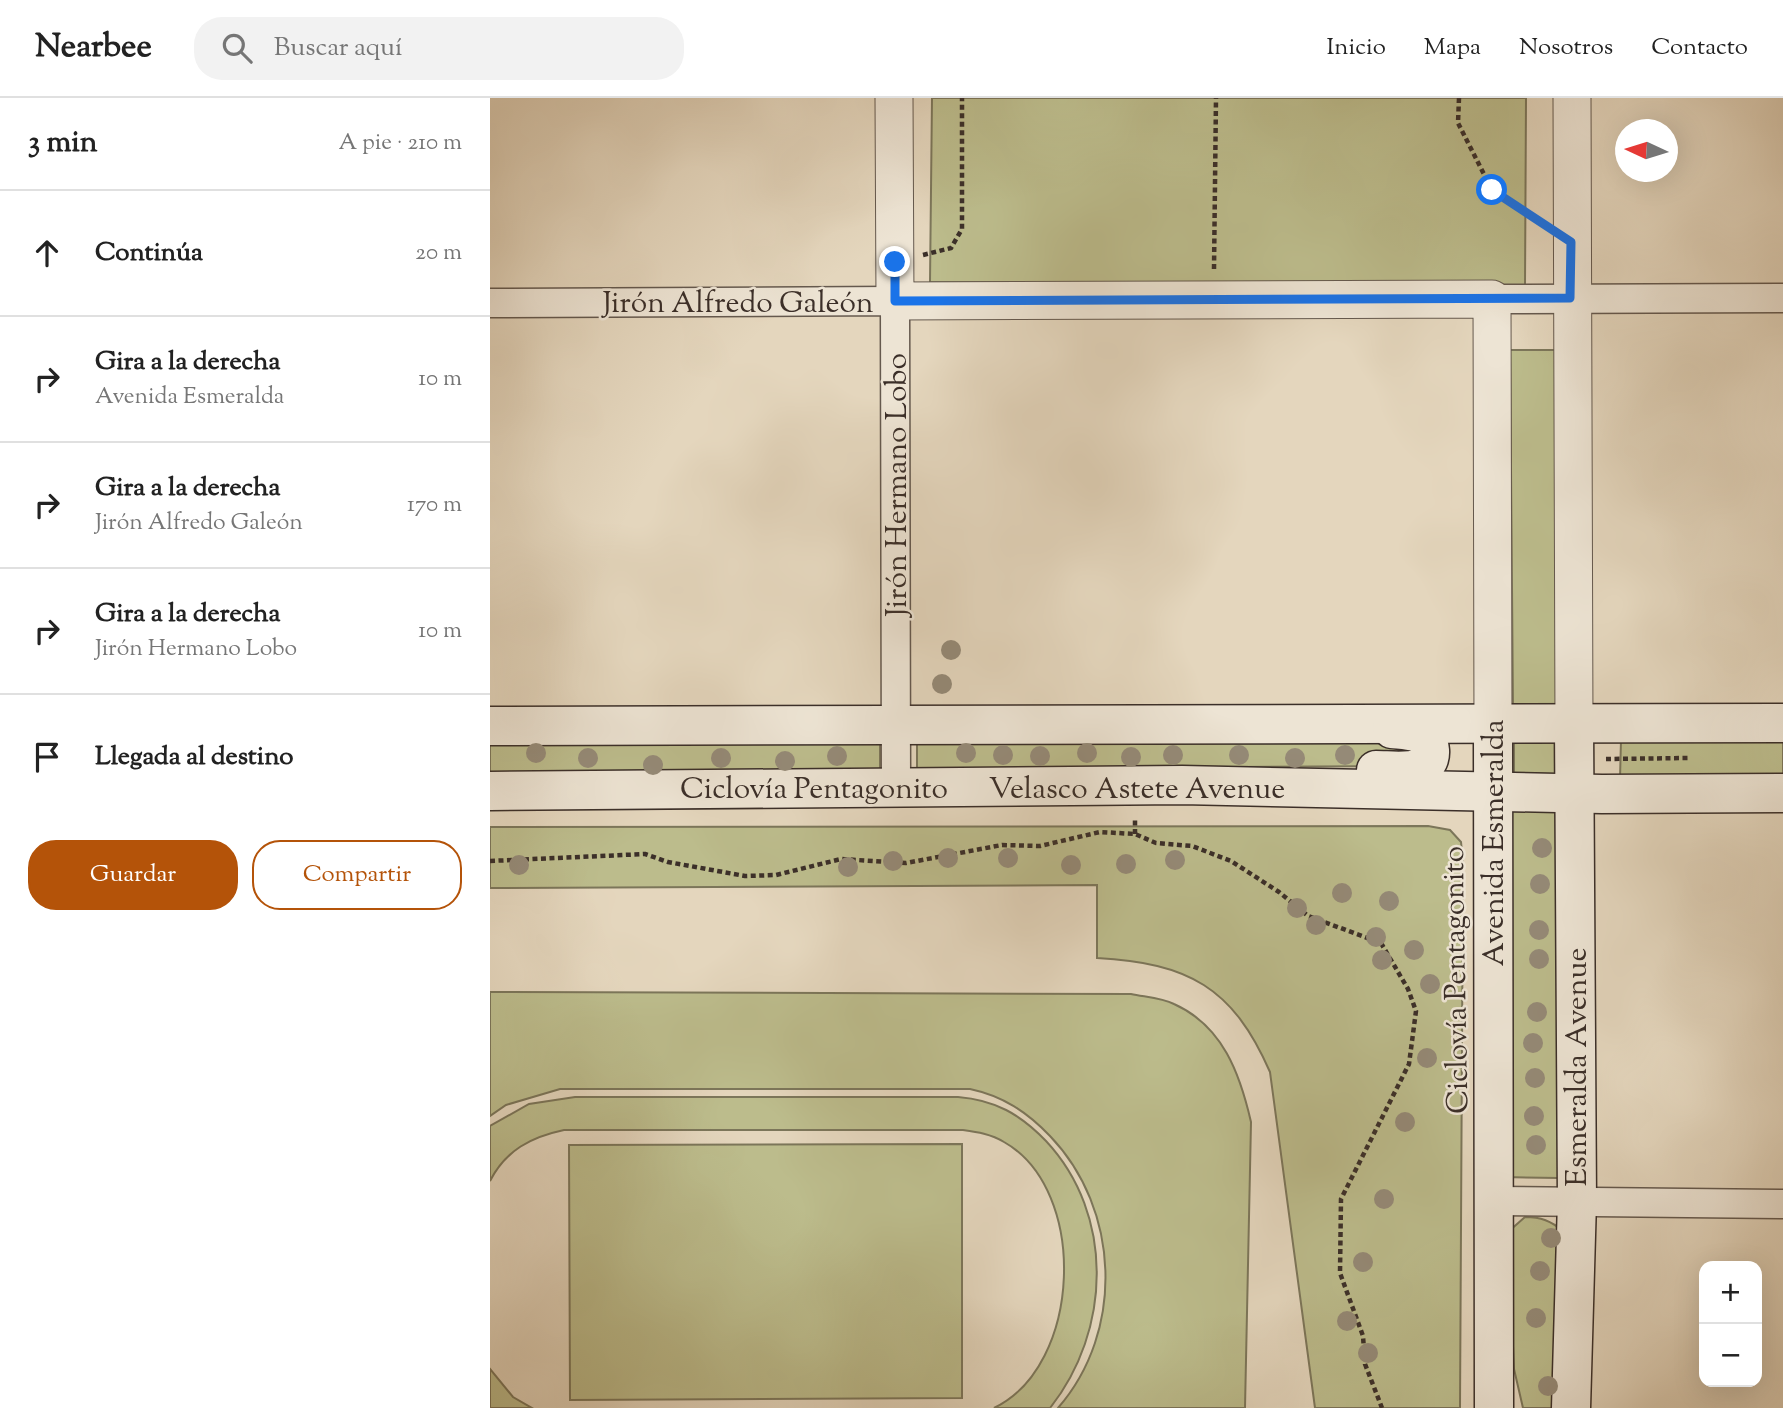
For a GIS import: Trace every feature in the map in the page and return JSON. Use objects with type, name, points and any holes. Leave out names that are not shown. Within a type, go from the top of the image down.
[{"type":"main road","name":"Velasco Astete Avenue","points":[[490,726],[1783,723]]},
{"type":"main road","points":[[1182,785],[1415,769],[1429,760],[1428,743],[1418,732],[1349,724]]},
{"type":"main road","name":"Avenida Esmeralda","points":[[1493,725],[1494,1408]]},
{"type":"main road","name":"Esmeralda Avenue","points":[[1571,1408],[1577,1201],[1574,725]]},
{"type":"main road","name":"Velasco Astete Avenue","points":[[490,791],[1182,785],[1493,792],[1783,793]]},
{"type":"street","name":"Jirón Hermano Lobo","points":[[894,98],[896,789]]},
{"type":"street","points":[[1572,98],[1570,298],[1574,725]]},
{"type":"street","name":"Jirón Alfredo Galeón","points":[[490,303],[1783,298]]},
{"type":"street","name":"Avenida Esmeralda","points":[[1492,299],[1493,725]]},
{"type":"street","points":[[1494,1201],[1783,1204]]},
{"type":"path","points":[[895,262],[951,248],[962,229],[962,98]]},
{"type":"path","points":[[1213,300],[1216,98]]},
{"type":"path","points":[[1459,98],[1458,123],[1492,190],[1571,242]]},
{"type":"path","points":[[1135,819],[1135,834]]},
{"type":"path","points":[[490,861],[645,854],[668,862],[755,876],[776,875],[841,859],[906,863],[1002,845],[1040,846],[1100,832],[1135,834],[1156,843],[1192,846],[1231,861],[1279,892],[1307,916],[1381,943],[1408,989],[1416,1011],[1409,1064],[1341,1199],[1340,1273],[1363,1336],[1366,1364],[1382,1408]]},
{"type":"green space","points":[[932,98],[1526,98],[1525,286],[930,282]]},
{"type":"green space","points":[[1510,350],[1562,350],[1565,706],[1513,706]]},
{"type":"green space","points":[[1514,736],[1556,737],[1555,774],[1514,773]]},
{"type":"green space","points":[[1783,737],[1783,780],[1620,779],[1621,740]]},
{"type":"green space","points":[[880,739],[880,780],[490,781],[490,740]]},
{"type":"green space","points":[[1405,741],[1414,755],[1407,766],[917,769],[917,744]]},
{"type":"green space","points":[[1508,810],[1563,810],[1558,1178],[1503,1177]]},
{"type":"green space","points":[[1428,826],[1450,830],[1461,842],[1463,862],[1460,1408],[1315,1408],[1270,1072],[1256,1043],[1240,1019],[1223,1000],[1204,985],[1157,966],[1097,958],[1097,885],[490,888],[490,827]]},
{"type":"green space","points":[[490,992],[1131,994],[1159,999],[1191,1013],[1217,1038],[1227,1053],[1241,1086],[1251,1122],[1245,1408],[1058,1408],[1080,1377],[1095,1343],[1103,1307],[1105,1270],[1101,1234],[1090,1198],[1073,1165],[1050,1136],[1014,1106],[970,1089],[560,1089],[506,1105],[490,1116]]},
{"type":"green space","points":[[575,1097],[958,1097],[984,1101],[1006,1110],[1036,1131],[1068,1171],[1084,1203],[1094,1238],[1097,1273],[1094,1309],[1085,1344],[1070,1377],[1050,1408],[994,1408],[1023,1386],[1045,1355],[1058,1318],[1064,1277],[1061,1236],[1051,1198],[1032,1165],[1004,1142],[989,1135],[963,1130],[564,1130],[521,1146],[496,1170],[490,1181],[490,1126],[529,1104]]},
{"type":"green space","points":[[962,1144],[962,1398],[570,1400],[569,1145]]},
{"type":"green space","points":[[1525,1217],[1546,1220],[1563,1231],[1556,1408],[1523,1408],[1514,1369],[1508,1232]]},
{"type":"green space","points":[[490,1369],[513,1397],[532,1408],[490,1408]]},
{"type":"route","points":[[895,262],[895,301],[1570,298],[1571,242],[1492,190]]}]
